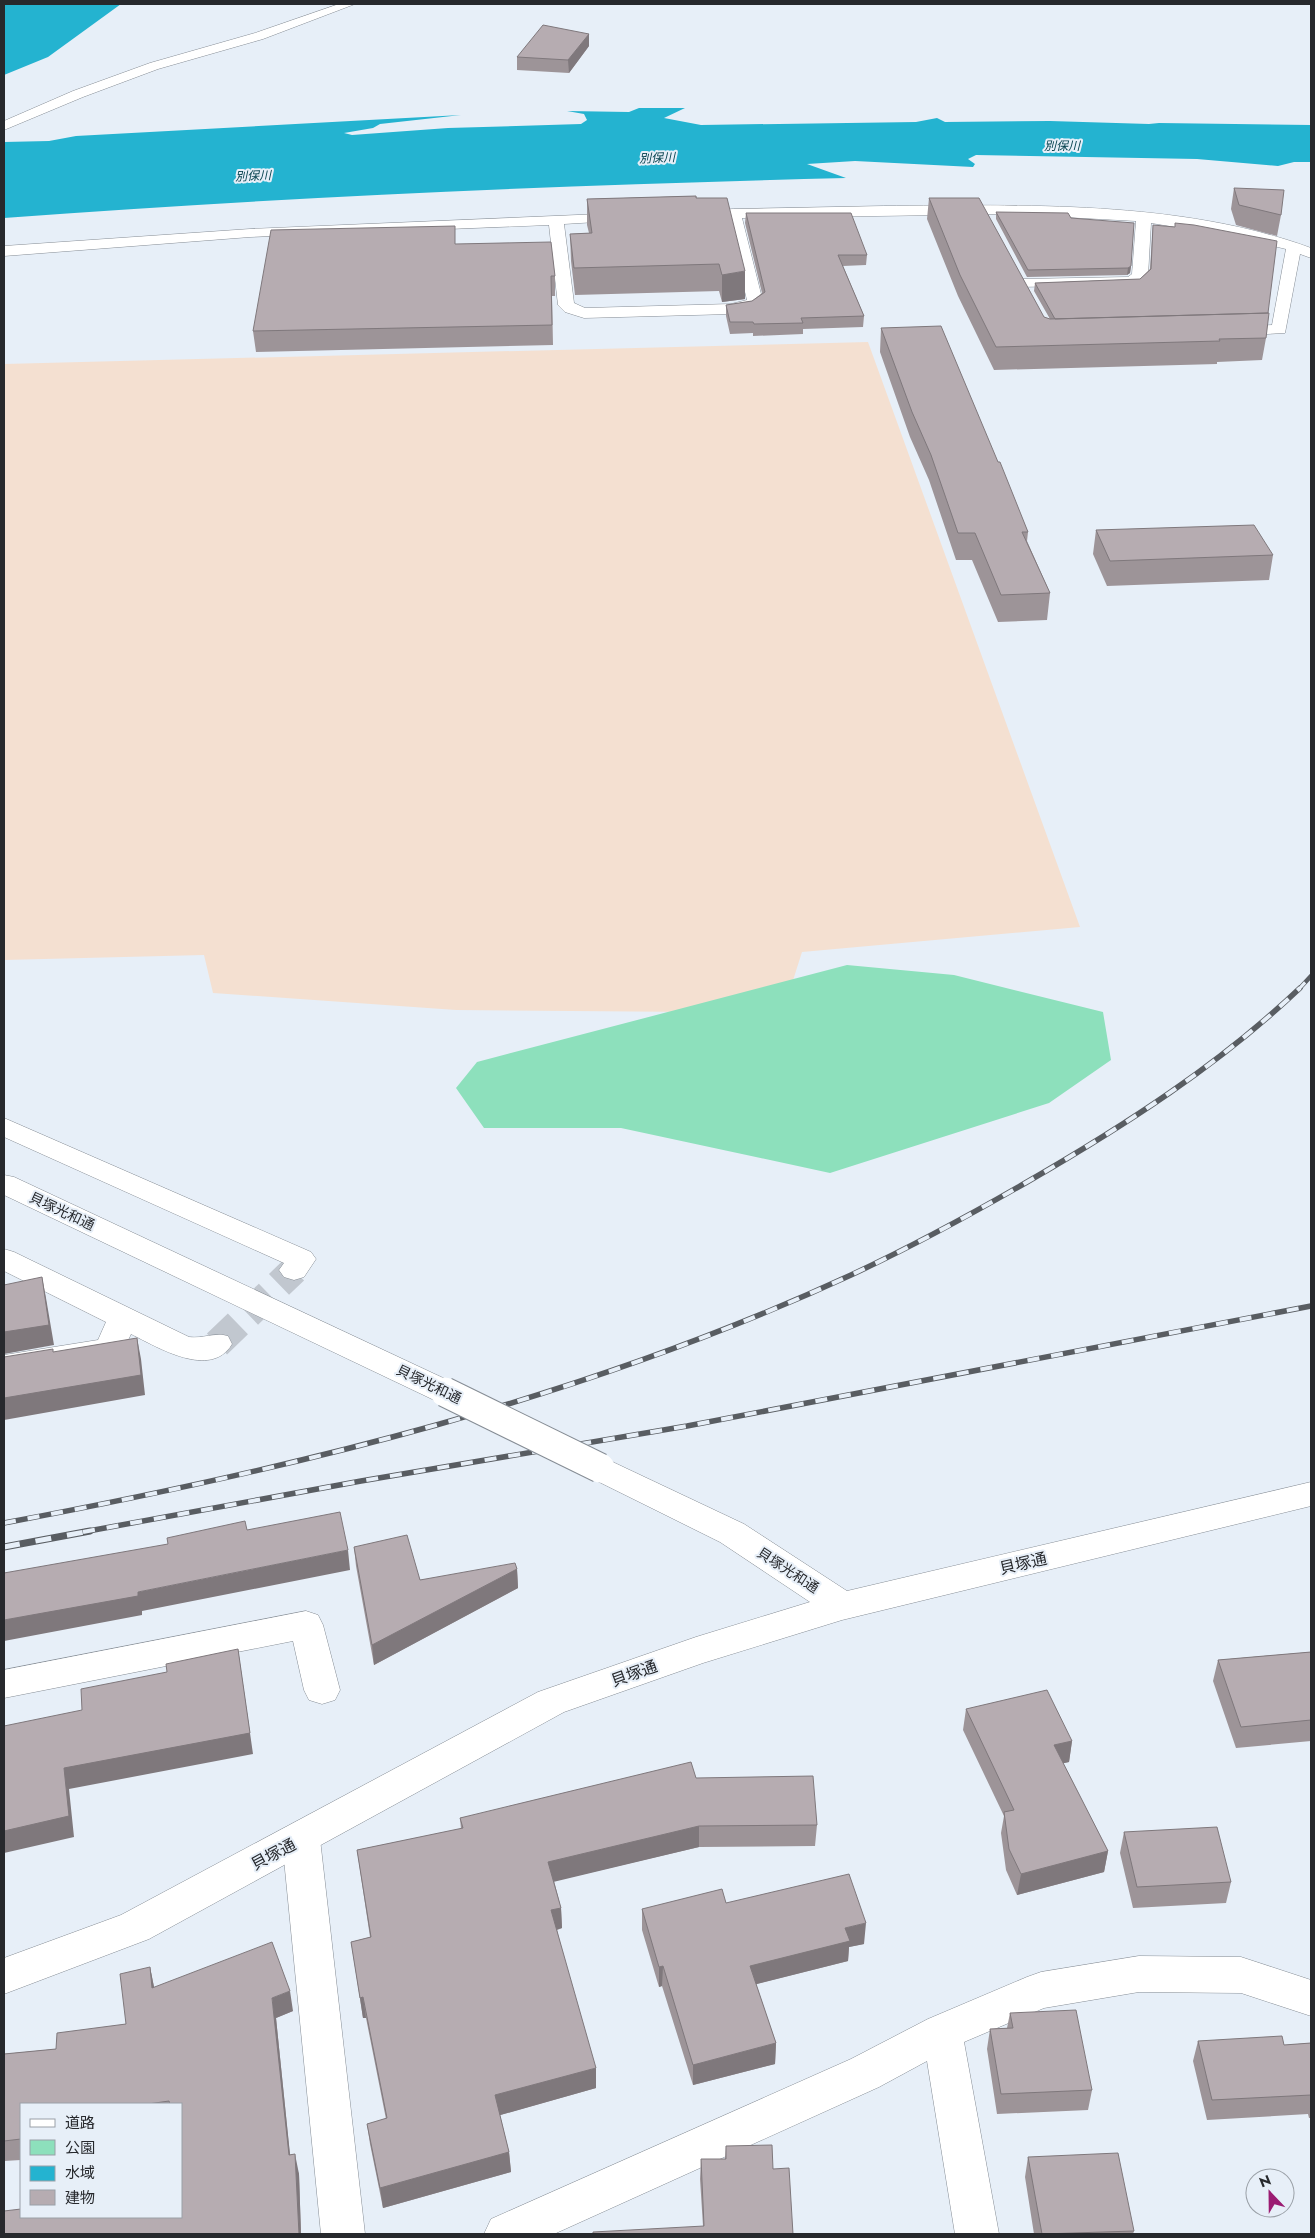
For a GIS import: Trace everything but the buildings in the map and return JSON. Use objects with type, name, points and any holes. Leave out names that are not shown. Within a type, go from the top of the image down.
[{"type":"street","points":[[4,126],[78,94],[154,66],[259,36],[348,4]]},
{"type":"street","points":[[982,210],[991,226]]},
{"type":"street","points":[[684,215],[982,210],[1078,211],[1144,217],[1230,231],[1294,246],[1311,253]]},
{"type":"street","points":[[556,219],[566,305],[571,309],[584,313],[731,309],[745,307],[755,302],[733,214]]},
{"type":"street","points":[[4,251],[250,233],[634,217]]},
{"type":"street","points":[[1022,284],[1132,282],[1140,276],[1144,217]]},
{"type":"street","points":[[1212,331],[1279,330],[1294,246]]},
{"type":"street","points":[[1013,268],[1031,301]]},
{"type":"street","points":[[4,1127],[301,1259],[294,1270]]},
{"type":"street","name":"貝塚光和通","points":[[4,1184],[445,1392],[732,1533],[842,1606]]},
{"type":"street","points":[[4,1258],[183,1347],[203,1350],[217,1344]]},
{"type":"street","points":[[4,1366],[109,1349],[123,1317]]},
{"type":"street","name":"貝塚通","points":[[4,1976],[136,1926],[301,1839],[551,1702],[696,1650],[842,1606],[1311,1494]]},
{"type":"street","points":[[4,1684],[306,1625],[322,1690]]},
{"type":"street","points":[[301,1839],[343,2234]]},
{"type":"street","points":[[506,2234],[865,2073],[942,2032],[1041,1990],[1139,1974],[1241,1974],[1311,1998]]},
{"type":"street","points":[[942,2032],[977,2234]]},
{"type":"shaded area","points":[[868,342],[1080,927],[802,952],[789,993],[697,1012],[456,1010],[213,993],[204,955],[4,960],[4,364]]},
{"type":"green space","points":[[847,965],[954,975],[1103,1012],[1111,1060],[1049,1103],[830,1173],[621,1128],[484,1128],[456,1088],[477,1062]]},
{"type":"water","points":[[4,4],[121,4],[48,57],[4,75]]},
{"type":"water","name":"別保川","points":[[639,108],[685,108],[664,118],[701,125],[916,122],[937,118],[945,122],[1050,121],[1311,125],[1311,162],[1294,162],[1278,166],[1197,159],[976,155],[968,159],[975,164],[973,167],[855,161],[807,164],[846,178],[635,184],[425,193],[214,204],[4,218],[4,142],[49,141],[76,136],[461,115],[380,124],[373,128],[344,133],[352,135],[448,128],[581,124],[587,120],[584,114],[567,111],[629,112]]},
{"type":"tunnel","points":[[217,1344],[294,1270]]},
{"type":"railway","points":[[1300,988],[1311,976]]},
{"type":"railway","points":[[4,1523],[221,1479],[435,1425],[541,1394],[646,1358],[750,1319],[851,1275],[896,1253],[984,1207],[1063,1161],[1170,1093],[1237,1043],[1300,988]]},
{"type":"railway","points":[[83,1532],[361,1481],[687,1426],[1311,1306]]},
{"type":"railway","points":[[4,1547],[90,1531]]}]
